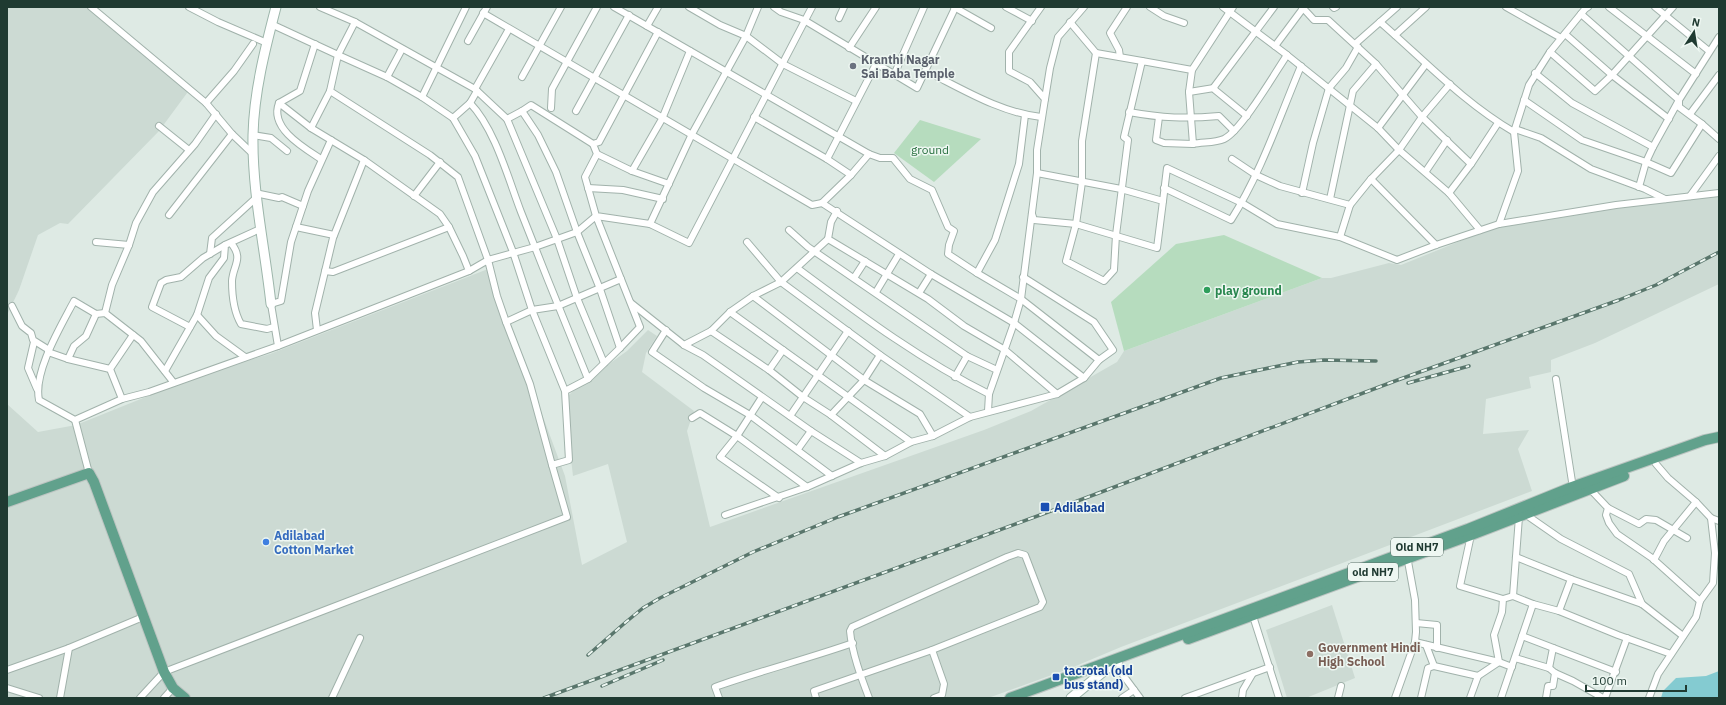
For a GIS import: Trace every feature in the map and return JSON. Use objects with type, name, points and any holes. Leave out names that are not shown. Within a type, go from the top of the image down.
[{"type":"main road","name":"Old NH7","points":[[1407,555],[1468,529],[1573,491],[1708,439],[1718,437]]},
{"type":"main road","name":"old NH7","points":[[1252,612],[1407,555],[1470,535],[1522,515],[1573,491],[1590,489],[1707,445],[1718,437]]},
{"type":"main road","points":[[7,502],[89,473],[94,482],[164,672],[173,688],[185,698]]},
{"type":"main road","points":[[1026,698],[1252,612]]},
{"type":"main road","points":[[1010,698],[1116,663]]},
{"type":"street","points":[[91,7],[206,103],[232,134],[253,155]]},
{"type":"street","points":[[189,7],[218,22],[267,43]]},
{"type":"street","points":[[275,7],[257,90],[253,135],[253,155],[254,179],[260,229],[278,346]]},
{"type":"street","points":[[320,7],[355,22],[476,90],[507,119],[557,240],[577,298],[604,364]]},
{"type":"street","points":[[422,97],[466,7]]},
{"type":"street","points":[[468,41],[487,7]]},
{"type":"street","points":[[522,77],[561,7]]},
{"type":"street","points":[[551,108],[551,91],[597,7]]},
{"type":"street","points":[[614,7],[766,93],[869,154],[880,158],[892,158],[910,179],[932,190],[948,227],[954,231],[949,245],[948,254],[1021,299],[1099,360]]},
{"type":"street","points":[[647,26],[658,7]]},
{"type":"street","points":[[689,7],[720,25],[746,36],[783,64],[856,101]]},
{"type":"street","points":[[650,224],[663,199],[692,134],[746,36],[758,7]]},
{"type":"street","points":[[774,7],[782,9],[804,20],[917,88],[955,7],[991,28]]},
{"type":"street","points":[[75,420],[122,399],[149,392],[278,346],[469,271],[488,260],[557,240],[577,232],[596,216],[650,224],[689,243],[812,7]]},
{"type":"street","points":[[838,18],[844,7]]},
{"type":"street","points":[[849,48],[876,7]]},
{"type":"street","points":[[894,75],[924,7]]},
{"type":"street","points":[[1006,7],[1032,21]]},
{"type":"street","points":[[1041,7],[1010,52],[1009,71],[1030,82],[1044,98]]},
{"type":"street","points":[[988,411],[989,394],[1014,324],[1021,299],[1031,210],[1037,173],[1037,150],[1041,117],[1050,68],[1058,37],[1084,7]]},
{"type":"street","points":[[1120,57],[1119,50],[1110,33],[1127,7]]},
{"type":"street","points":[[1150,7],[1164,16],[1184,23]]},
{"type":"street","points":[[1223,7],[1232,9],[1256,31],[1378,128],[1400,150],[1426,171],[1449,193],[1480,230]]},
{"type":"street","points":[[1214,88],[1214,85],[1274,7]]},
{"type":"street","points":[[1275,46],[1303,7],[1314,20],[1328,20],[1376,64],[1422,117],[1471,164]]},
{"type":"street","points":[[1302,193],[1313,143],[1329,88],[1346,68],[1357,46],[1397,7]]},
{"type":"street","points":[[1395,35],[1426,7]]},
{"type":"street","points":[[1506,7],[1563,36],[1668,119]]},
{"type":"street","points":[[1610,7],[1696,74]]},
{"type":"street","points":[[1655,7],[1709,51]]},
{"type":"street","points":[[1550,52],[1596,91],[1673,7]]},
{"type":"street","points":[[1193,144],[1189,92],[1192,70],[1232,9]]},
{"type":"street","points":[[1499,224],[1518,171],[1515,130],[1524,100],[1535,73],[1584,9],[1629,55],[1679,100],[1679,106],[1719,139]]},
{"type":"street","points":[[483,13],[812,205],[822,203],[851,175],[869,154]]},
{"type":"street","points":[[576,111],[629,16]]},
{"type":"street","points":[[311,128],[330,91],[338,55],[355,22]]},
{"type":"street","points":[[1070,22],[1096,53],[1192,70]]},
{"type":"street","points":[[1380,22],[1479,110],[1498,123],[1541,138],[1591,169],[1639,187],[1665,199]]},
{"type":"street","points":[[271,24],[387,78],[422,97],[452,118],[475,156],[513,252],[532,310],[565,391],[569,460],[552,465]]},
{"type":"street","points":[[452,118],[470,103],[509,29]]},
{"type":"street","points":[[593,144],[599,142],[658,32]]},
{"type":"street","points":[[1639,187],[1646,162],[1653,147],[1679,100],[1719,37]]},
{"type":"street","points":[[206,103],[234,71],[253,44]]},
{"type":"street","points":[[315,44],[300,91],[279,104],[276,110],[278,120],[295,142],[321,159]]},
{"type":"street","points":[[387,78],[402,49]]},
{"type":"street","points":[[632,171],[662,118],[690,51]]},
{"type":"street","points":[[1096,53],[1082,141],[1082,182],[1076,224],[1066,261],[1104,281],[1114,270],[1116,235],[1128,140],[1124,137],[1142,61]]},
{"type":"street","points":[[1159,117],[1156,140],[1164,143],[1193,144],[1226,138],[1247,116],[1287,55]]},
{"type":"street","points":[[827,159],[876,64]]},
{"type":"street","points":[[1330,199],[1349,104],[1353,91],[1376,64]]},
{"type":"street","points":[[1378,128],[1426,64]]},
{"type":"street","points":[[1164,188],[1231,220],[1242,203],[1256,174],[1301,66]]},
{"type":"street","points":[[1535,73],[1572,103],[1653,147]]},
{"type":"street","points":[[1690,114],[1719,75]]},
{"type":"street","points":[[936,76],[973,95],[1025,115],[1041,117]]},
{"type":"street","points":[[1340,237],[1350,205],[1371,179],[1400,150],[1422,117],[1450,84]]},
{"type":"street","points":[[1189,92],[1214,88],[1247,116]]},
{"type":"street","points":[[140,698],[164,672],[567,517],[530,384],[506,322],[497,296],[488,260],[458,177],[440,162],[330,91]]},
{"type":"street","points":[[1524,100],[1582,140],[1646,162],[1671,173],[1702,124]]},
{"type":"street","points":[[470,103],[482,117],[506,167],[535,247],[588,379]]},
{"type":"street","points":[[279,104],[311,128],[364,160],[440,214],[449,227],[469,271]]},
{"type":"street","points":[[507,119],[531,105],[593,144],[597,154],[632,171],[669,184]]},
{"type":"street","points":[[522,111],[538,135],[556,172],[577,232],[600,289],[620,348]]},
{"type":"street","points":[[1129,112],[1159,117],[1190,118],[1219,116],[1234,131]]},
{"type":"street","points":[[105,313],[112,285],[129,244],[136,222],[153,192],[189,150],[216,114]]},
{"type":"street","points":[[977,273],[995,240],[1019,164],[1025,115]]},
{"type":"street","points":[[754,117],[827,159],[851,175]]},
{"type":"street","points":[[1449,193],[1471,164],[1498,123]]},
{"type":"street","points":[[159,126],[189,150]]},
{"type":"street","points":[[169,215],[232,134]]},
{"type":"street","points":[[253,135],[270,138],[287,151]]},
{"type":"street","points":[[271,304],[282,301],[291,242],[321,159],[331,140]]},
{"type":"street","points":[[1426,171],[1447,140]]},
{"type":"street","points":[[565,391],[588,379],[640,327],[596,216],[584,177],[597,154]]},
{"type":"street","points":[[1690,196],[1719,156]]},
{"type":"street","points":[[1232,159],[1256,174],[1280,186],[1350,205]]},
{"type":"street","points":[[317,330],[315,313],[334,235],[364,160]]},
{"type":"street","points":[[414,196],[440,162]]},
{"type":"street","points":[[1031,210],[1034,220],[1076,224],[1157,248],[1167,168],[1242,203],[1277,224],[1340,237],[1397,260],[1499,224],[1616,205],[1719,193]]},
{"type":"street","points":[[1037,173],[1121,189],[1163,201]]},
{"type":"street","points":[[1371,179],[1436,245]]},
{"type":"street","points":[[588,188],[623,190],[663,199]]},
{"type":"street","points":[[256,195],[279,198],[282,197],[303,206]]},
{"type":"street","points":[[210,254],[212,238],[256,195]]},
{"type":"street","points":[[822,203],[899,254],[1014,324],[1084,378]]},
{"type":"street","points":[[684,345],[711,331],[730,312],[753,296],[781,282],[828,239],[831,222],[837,212]]},
{"type":"street","points":[[296,227],[334,235]]},
{"type":"street","points":[[325,271],[333,272],[449,227]]},
{"type":"street","points":[[190,327],[153,308],[152,304],[162,283],[181,277],[210,254],[260,229]]},
{"type":"street","points":[[789,230],[814,251],[876,292],[967,356],[997,370]]},
{"type":"street","points":[[828,239],[886,275],[920,293],[964,326],[1005,350],[1057,394]]},
{"type":"street","points":[[96,242],[129,244]]},
{"type":"street","points":[[747,242],[781,282],[970,417]]},
{"type":"street","points":[[165,371],[197,315],[209,278],[224,258],[228,244]]},
{"type":"street","points":[[228,244],[236,248],[238,257],[232,280],[235,314],[241,324],[267,329],[274,327]]},
{"type":"street","points":[[876,292],[899,254]]},
{"type":"street","points":[[854,278],[865,261]]},
{"type":"street","points":[[797,268],[866,320],[955,377],[989,394]]},
{"type":"street","points":[[920,293],[931,274]]},
{"type":"street","points":[[725,515],[778,498],[861,463],[885,456],[911,442],[933,436],[970,417],[988,411],[1006,408],[1057,394],[1084,378],[1099,360],[1113,350],[1094,322],[1023,277]]},
{"type":"street","points":[[506,322],[532,310],[558,306],[621,279]]},
{"type":"street","points":[[753,296],[864,380],[920,414],[933,436]]},
{"type":"street","points":[[37,389],[49,351],[74,301],[96,314],[105,313],[141,341],[174,383]]},
{"type":"street","points":[[630,303],[684,345],[861,463]]},
{"type":"street","points":[[12,306],[21,324],[30,332],[34,342],[28,368],[37,389],[39,400],[75,420],[89,473]]},
{"type":"street","points":[[730,312],[911,442]]},
{"type":"street","points":[[68,359],[74,346],[86,336],[96,314]]},
{"type":"street","points":[[197,315],[216,336],[244,357]]},
{"type":"street","points":[[666,330],[652,352],[704,388],[750,415],[798,449],[832,476]]},
{"type":"street","points":[[711,331],[769,370],[803,397],[831,415],[885,456]]},
{"type":"street","points":[[790,416],[817,374],[848,331]]},
{"type":"street","points":[[110,369],[133,335]]},
{"type":"street","points":[[34,342],[49,351],[68,359],[110,369]]},
{"type":"street","points":[[769,370],[784,350]]},
{"type":"street","points":[[831,415],[864,380],[880,354]]},
{"type":"street","points":[[955,377],[967,356]]},
{"type":"street","points":[[110,369],[122,399]]},
{"type":"street","points":[[1556,379],[1573,491]]},
{"type":"street","points":[[762,397],[737,436],[720,457],[778,498]]},
{"type":"street","points":[[692,418],[700,413],[737,436],[807,487]]},
{"type":"street","points":[[798,449],[811,431]]},
{"type":"street","points":[[1656,464],[1668,478],[1696,502],[1711,518],[1719,521]]},
{"type":"street","points":[[1590,489],[1608,508],[1639,524],[1646,518],[1656,520],[1687,538]]},
{"type":"street","points":[[1654,560],[1664,540],[1696,502]]},
{"type":"street","points":[[1608,508],[1606,515],[1609,523],[1617,534],[1654,560],[1700,601]]},
{"type":"street","points":[[1513,596],[1516,557],[1522,515],[1561,539],[1629,574],[1642,604]]},
{"type":"street","points":[[1649,698],[1656,677],[1696,617],[1700,601],[1712,583],[1715,553],[1711,518]]},
{"type":"street","points":[[1470,535],[1460,586],[1503,599],[1513,596],[1671,654]]},
{"type":"street","points":[[816,698],[814,691],[861,675],[932,650],[1040,607],[1043,602],[1025,555],[1018,553],[1007,557],[852,627],[850,631],[853,644],[861,675],[867,698]]},
{"type":"street","points":[[1395,698],[1414,642],[1416,623],[1415,600],[1407,555]]},
{"type":"street","points":[[1516,557],[1571,579],[1642,604],[1683,636]]},
{"type":"street","points":[[1559,612],[1571,579]]},
{"type":"street","points":[[1499,662],[1494,635],[1502,612],[1503,599]]},
{"type":"street","points":[[1501,698],[1533,604]]},
{"type":"street","points":[[1252,612],[1279,698]]},
{"type":"street","points":[[7,670],[69,648],[143,617]]},
{"type":"street","points":[[1416,623],[1437,625],[1436,648]]},
{"type":"street","points":[[1522,636],[1616,672]]},
{"type":"street","points":[[332,698],[360,638]]},
{"type":"street","points":[[1515,658],[1549,668],[1555,673],[1604,698],[1616,672],[1627,638]]},
{"type":"street","points":[[1414,642],[1499,662],[1512,667]]},
{"type":"street","points":[[719,698],[715,687],[759,671],[798,662],[853,644]]},
{"type":"street","points":[[1426,645],[1434,666]]},
{"type":"street","points":[[60,698],[69,648]]},
{"type":"street","points":[[1549,668],[1553,648]]},
{"type":"street","points":[[932,650],[944,684],[942,695],[934,698]]},
{"type":"street","points":[[1470,698],[1478,676],[1499,662]]},
{"type":"street","points":[[1071,698],[1116,663],[1120,671],[1140,698]]},
{"type":"street","points":[[1421,698],[1428,668],[1434,666],[1478,676]]},
{"type":"street","points":[[1185,698],[1270,667]]},
{"type":"street","points":[[1242,698],[1243,690],[1253,673]]},
{"type":"street","points":[[1546,698],[1548,686],[1553,686],[1555,673]]},
{"type":"street","points":[[1338,698],[1341,686]]},
{"type":"street","points":[[7,688],[38,698]]},
{"type":"street","points":[[164,698],[173,688]]},
{"type":"street","points":[[1122,698],[1134,690]]},
{"type":"shaded area","points":[[7,7],[94,7],[190,89],[159,131],[68,224],[60,223],[38,235],[19,290],[7,315]]},
{"type":"shaded area","points":[[1719,196],[1719,284],[1595,343],[1551,360],[1551,372],[1529,377],[1531,388],[1486,399],[1483,434],[1529,430],[1518,449],[1532,491],[1121,647],[1071,668],[988,698],[7,698],[7,404],[38,432],[76,425],[208,372],[270,354],[488,269],[565,476],[582,565],[627,542],[608,464],[573,476],[564,400],[577,387],[627,351],[648,330],[657,336],[646,353],[642,372],[694,411],[687,431],[710,527],[984,430],[1031,411],[1117,362],[1124,351],[1322,278],[1331,278],[1389,263],[1401,265],[1490,229],[1633,206]]},
{"type":"shaded area","name":"Government Hindi High School","points":[[1332,605],[1355,678],[1306,698],[1287,698],[1266,630]]},
{"type":"green space","name":"ground","points":[[920,120],[981,139],[934,182],[894,153]]},
{"type":"green space","name":"play ground","points":[[1224,235],[1322,278],[1124,351],[1111,302],[1176,244]]},
{"type":"water","points":[[1719,671],[1719,698],[1661,698],[1663,691],[1676,678],[1706,676]]},
{"type":"railway","points":[[544,698],[1059,508],[1395,381],[1619,300],[1656,285],[1719,252]]},
{"type":"railway","points":[[588,655],[643,608],[660,598],[753,552],[838,517],[1221,378],[1298,362],[1324,360],[1376,361]]},
{"type":"railway","points":[[1408,383],[1469,366]]},
{"type":"railway","points":[[602,686],[663,660]]},
{"type":"place","name":"Kranthi Nagar Sai Baba Temple","points":[[853,66]]},
{"type":"place","name":"play ground","points":[[1207,290]]},
{"type":"place","name":"Adilabad","points":[[1045,507]]},
{"type":"place","name":"Adilabad Cotton Market","points":[[266,542]]},
{"type":"place","name":"Government Hindi High School","points":[[1310,654]]},
{"type":"place","name":"tacrotal (old bus stand)","points":[[1056,677]]}]
